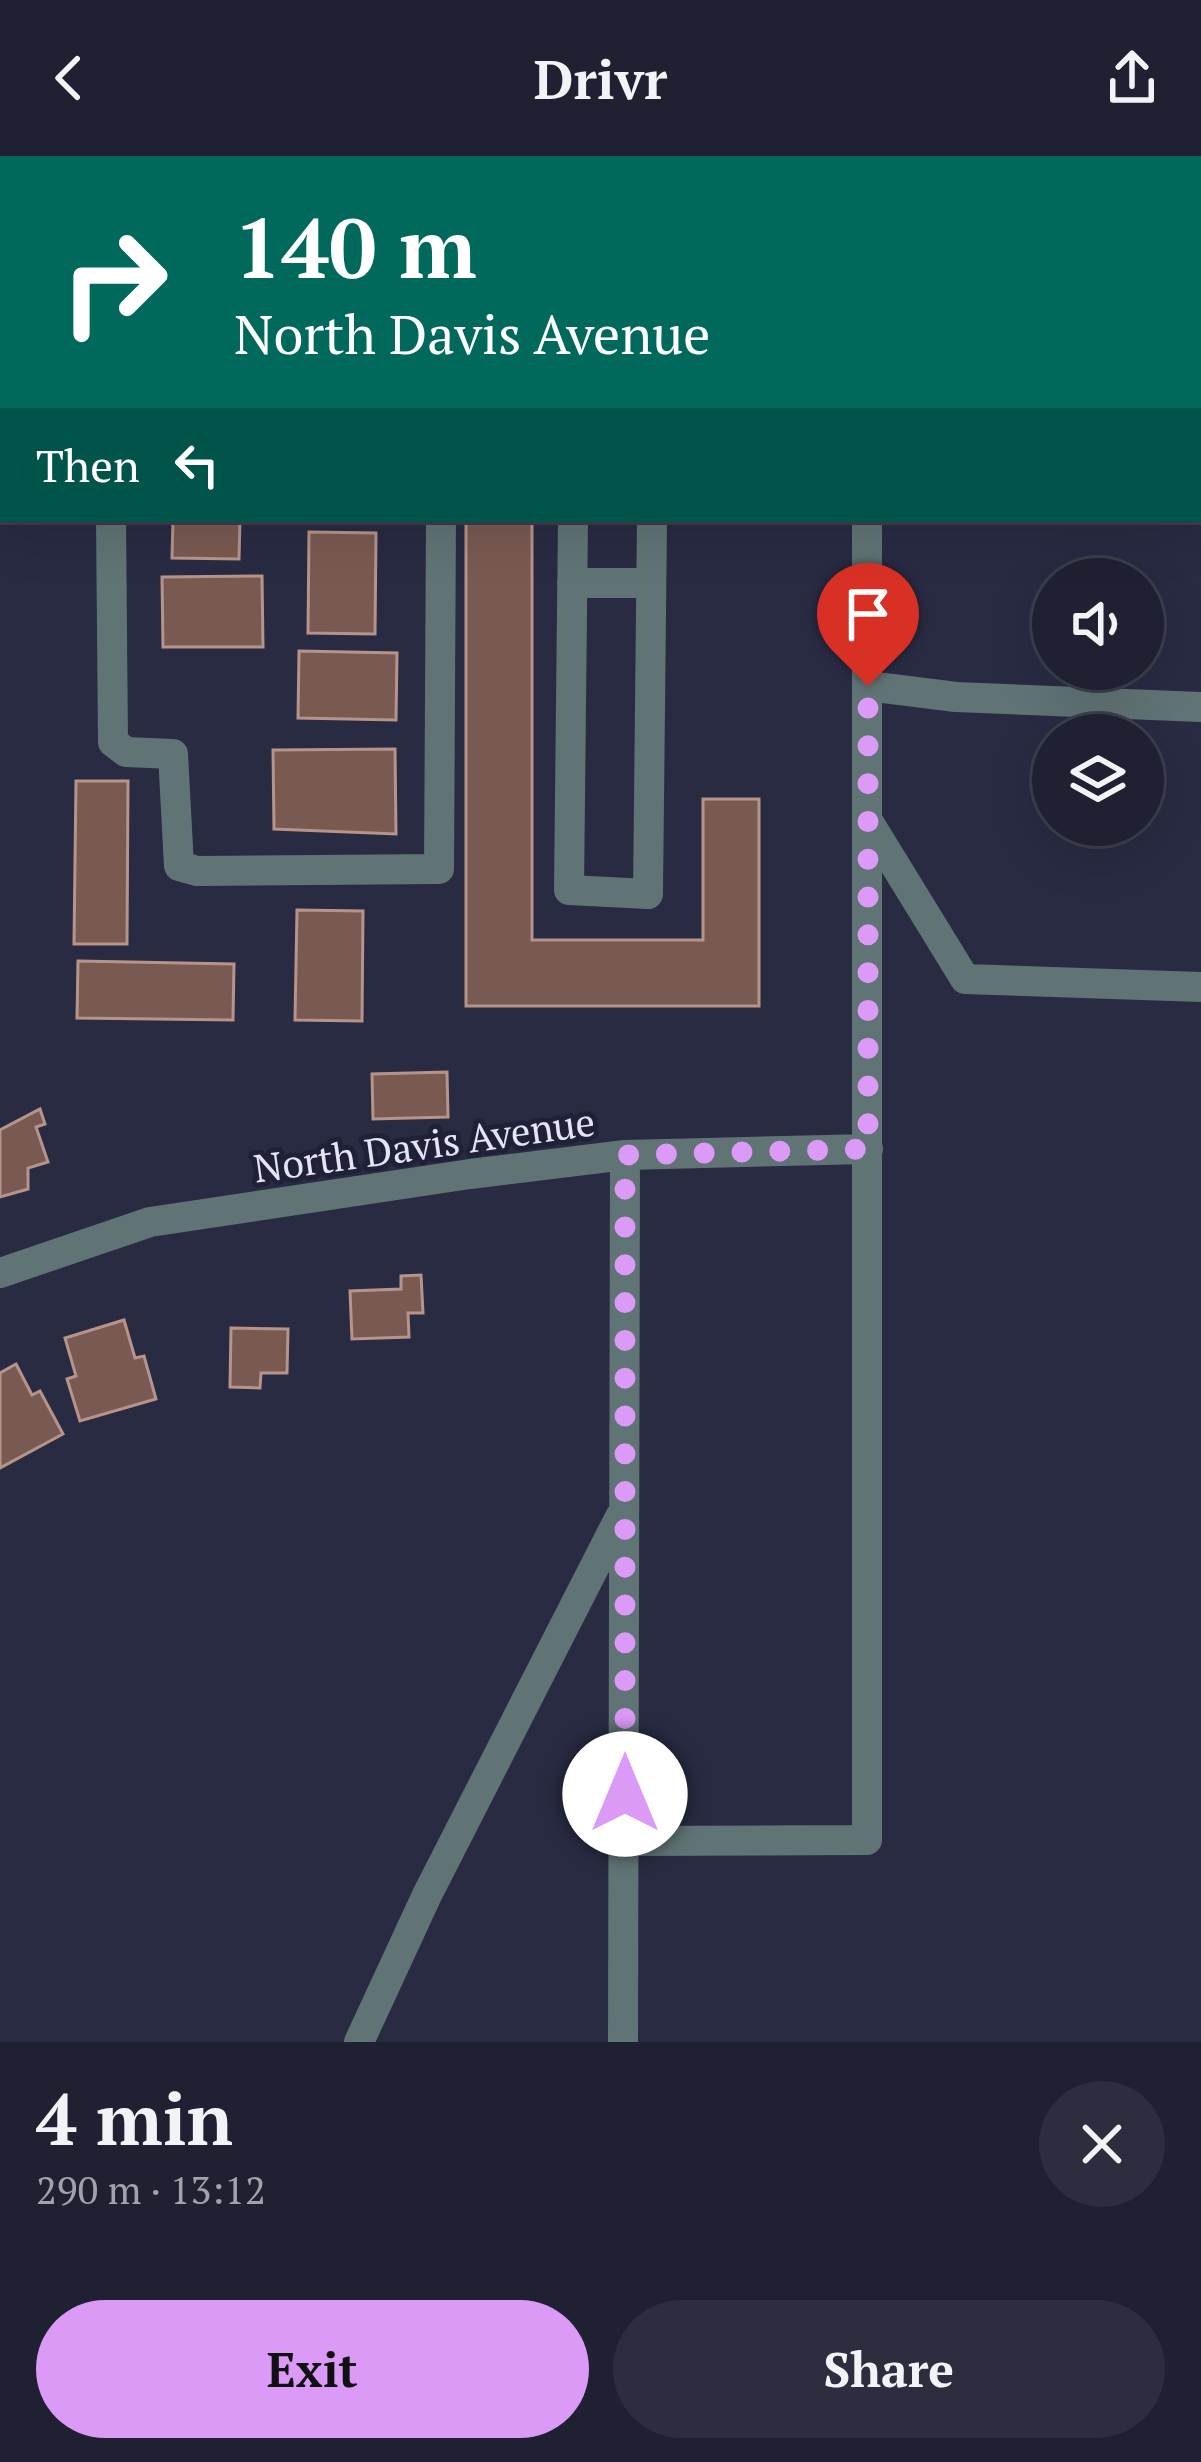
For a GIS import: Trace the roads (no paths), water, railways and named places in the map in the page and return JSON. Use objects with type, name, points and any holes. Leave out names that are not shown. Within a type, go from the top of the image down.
[{"type":"street","points":[[111,522],[113,742],[126,752],[173,754],[178,866],[197,871],[439,869],[441,522]]},
{"type":"street","points":[[573,522],[569,890],[648,894],[652,522]]},
{"type":"street","points":[[625,1841],[867,1840],[867,522]]},
{"type":"street","points":[[572,583],[651,583]]},
{"type":"street","points":[[868,686],[956,697],[1201,707]]},
{"type":"street","points":[[868,821],[965,979],[1201,987]]},
{"type":"street","name":"North Davis Avenue","points":[[0,1273],[150,1222],[625,1155],[868,1149]]},
{"type":"street","points":[[623,2042],[625,1155]]},
{"type":"street","points":[[359,2042],[427,1895],[623,1512]]}]
